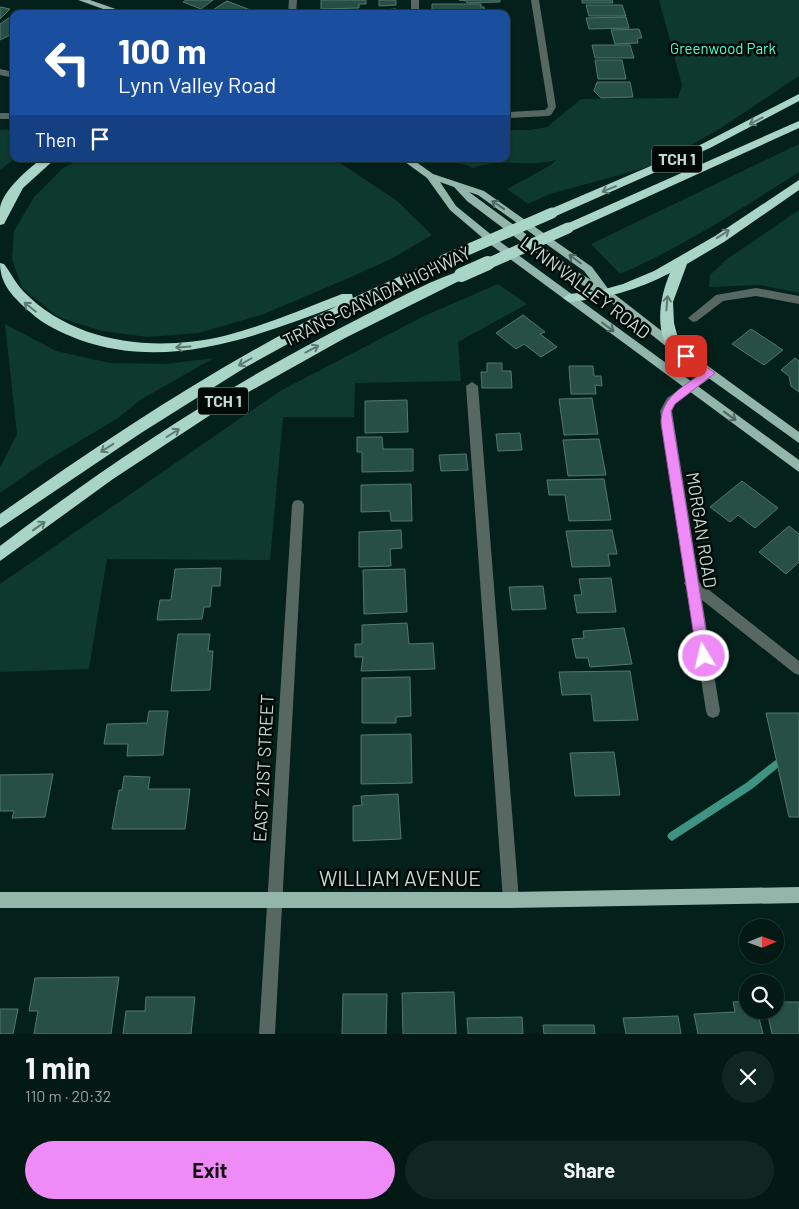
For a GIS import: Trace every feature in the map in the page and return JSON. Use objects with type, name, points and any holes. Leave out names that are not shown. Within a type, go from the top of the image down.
[{"type":"highway","name":"TRANS-CANADA HIGHWAY","points":[[0,522],[67,474],[209,382],[341,309],[444,260],[706,146],[799,97]]},
{"type":"highway","name":"TRANS-CANADA HIGHWAY","points":[[0,555],[85,492],[226,399],[358,324],[461,275],[723,160],[799,124]]},
{"type":"highway","points":[[0,221],[4,208],[20,185],[47,162]]},
{"type":"highway","points":[[570,298],[587,298],[629,288],[682,261],[799,184]]},
{"type":"highway","points":[[0,267],[10,287],[23,301],[56,326],[95,341],[144,348],[169,348],[195,346],[250,333],[444,260]]},
{"type":"highway","points":[[674,346],[669,335],[666,304],[668,291],[682,261]]},
{"type":"main road","points":[[82,0],[113,10]]},
{"type":"main road","points":[[410,162],[430,176]]},
{"type":"main road","name":"LYNN VALLEY ROAD","points":[[430,176],[480,193],[536,230],[588,269],[608,294]]},
{"type":"main road","name":"LYNN VALLEY ROAD","points":[[430,176],[453,208],[495,242],[799,467]]},
{"type":"main road","name":"LYNN VALLEY ROAD","points":[[457,185],[470,199],[523,236],[572,274],[608,294],[709,373],[799,438]]},
{"type":"main road","name":"WILLIAM AVENUE","points":[[0,900],[512,900],[799,895]]},
{"type":"street","points":[[510,115],[548,113],[552,107],[535,0]]},
{"type":"street","points":[[694,318],[720,298],[756,292],[799,300]]},
{"type":"street","name":"MORGAN ROAD","points":[[709,373],[671,401],[666,411],[691,583],[713,711]]},
{"type":"street","points":[[472,386],[512,900]]},
{"type":"street","name":"EAST 21ST STREET","points":[[266,1034],[298,505]]},
{"type":"street","points":[[691,583],[799,669]]},
{"type":"green space","name":"Greenwood Park","points":[[659,0],[799,0],[799,76],[724,126],[659,164],[550,194],[528,204],[507,189],[551,165],[556,160],[535,163],[494,163],[473,168],[448,162],[510,162],[510,130],[530,130],[547,127],[581,99],[678,98],[682,85]]},
{"type":"green space","points":[[10,129],[10,162],[0,170],[0,130]]},
{"type":"green space","points":[[799,144],[799,172],[711,227],[666,252],[620,274],[591,244]]},
{"type":"green space","points":[[75,162],[339,162],[396,200],[432,235],[393,258],[264,314],[199,333],[147,337],[102,331],[58,317],[22,288],[12,259],[14,231],[34,197],[63,168]]},
{"type":"green space","points":[[799,210],[799,293],[761,285],[709,287],[710,275],[727,259]]},
{"type":"green space","points":[[498,284],[527,304],[458,342],[461,381],[355,383],[354,417],[283,417],[270,560],[107,559],[89,669],[0,672],[0,584],[280,391],[424,316]]},
{"type":"green space","points":[[5,324],[56,351],[110,363],[166,364],[214,358],[140,400],[118,418],[46,461],[0,493],[0,468],[17,434]]},
{"type":"building","points":[[186,0],[213,0],[201,9],[183,2]]},
{"type":"building","points":[[321,0],[366,0],[366,4],[359,4],[359,8],[321,9]]},
{"type":"building","points":[[379,0],[396,0],[396,5],[379,6]]},
{"type":"building","points":[[459,0],[500,0],[500,2],[467,3],[467,1]]},
{"type":"building","points":[[582,0],[612,0],[613,3],[582,3]]},
{"type":"building","points":[[227,1],[250,10],[213,10]]},
{"type":"building","points":[[432,4],[481,4],[484,10],[432,10]]},
{"type":"building","points":[[586,5],[622,5],[626,16],[589,16]]},
{"type":"building","points":[[0,7],[10,9],[0,19]]},
{"type":"building","points":[[10,17],[10,35],[0,40],[0,24]]},
{"type":"building","points":[[626,17],[629,28],[589,29],[586,18]]},
{"type":"building","points":[[639,29],[642,38],[637,38],[638,43],[615,44],[611,30]]},
{"type":"building","points":[[592,45],[630,45],[634,58],[595,58]]},
{"type":"building","points":[[595,60],[622,60],[626,79],[598,79]]},
{"type":"building","points":[[597,82],[630,82],[633,97],[601,98],[594,91]]},
{"type":"building","points":[[523,315],[545,332],[540,334],[557,347],[541,357],[524,344],[516,349],[496,333]]},
{"type":"building","points":[[751,329],[783,350],[764,365],[732,344]]},
{"type":"building","points":[[795,358],[799,361],[799,392],[791,386],[789,376],[781,370]]},
{"type":"building","points":[[487,363],[502,363],[502,371],[511,371],[512,388],[482,388],[481,372],[487,372]]},
{"type":"building","points":[[569,366],[593,366],[594,376],[601,376],[602,386],[595,385],[596,394],[571,394]]},
{"type":"building","points":[[592,398],[598,434],[564,435],[559,399]]},
{"type":"building","points":[[407,400],[408,432],[365,433],[365,401]]},
{"type":"building","points":[[520,433],[522,450],[498,451],[496,434]]},
{"type":"building","points":[[357,437],[382,437],[383,449],[413,449],[413,471],[362,472],[362,452],[357,452]]},
{"type":"building","points":[[599,439],[606,475],[568,476],[563,440]]},
{"type":"building","points":[[466,454],[468,470],[441,471],[439,455]]},
{"type":"building","points":[[604,479],[611,520],[569,521],[565,495],[549,495],[547,480]]},
{"type":"building","points":[[742,481],[778,508],[755,528],[738,515],[730,522],[710,507]]},
{"type":"building","points":[[411,484],[412,521],[391,521],[390,511],[361,512],[361,485]]},
{"type":"building","points":[[789,526],[799,534],[799,562],[786,574],[759,552]]},
{"type":"building","points":[[401,530],[402,548],[390,549],[391,566],[359,567],[359,532]]},
{"type":"building","points":[[612,530],[617,554],[608,554],[610,566],[572,567],[566,531]]},
{"type":"building","points":[[221,568],[220,586],[212,586],[210,607],[204,607],[202,619],[157,620],[160,600],[171,600],[175,569]]},
{"type":"building","points":[[405,569],[407,612],[364,614],[363,570]]},
{"type":"building","points":[[611,578],[616,612],[577,613],[574,595],[582,595],[579,579]]},
{"type":"building","points":[[543,586],[546,609],[512,610],[509,587]]},
{"type":"building","points":[[407,623],[409,644],[433,643],[435,669],[361,671],[363,657],[355,657],[355,644],[362,644],[362,625]]},
{"type":"building","points":[[624,628],[632,664],[590,667],[588,658],[576,658],[572,639],[584,638],[583,631]]},
{"type":"building","points":[[178,634],[210,634],[208,651],[213,651],[210,690],[171,691]]},
{"type":"building","points":[[630,671],[638,720],[594,721],[591,694],[562,695],[559,672]]},
{"type":"building","points":[[410,677],[411,716],[396,717],[396,723],[362,723],[362,678]]},
{"type":"building","points":[[149,711],[168,711],[163,755],[127,756],[128,744],[104,744],[107,724],[147,723]]},
{"type":"building","points":[[766,713],[799,713],[799,817],[789,817]]},
{"type":"building","points":[[411,734],[412,783],[361,784],[361,735]]},
{"type":"building","points":[[614,752],[620,795],[575,796],[570,753]]},
{"type":"building","points":[[53,774],[45,817],[12,818],[14,811],[0,811],[0,775]]},
{"type":"building","points":[[124,776],[150,777],[148,789],[190,789],[185,829],[112,829],[119,790],[122,790]]},
{"type":"building","points":[[398,794],[401,839],[353,841],[353,806],[362,805],[361,796]]},
{"type":"building","points":[[119,977],[111,1034],[34,1034],[38,1011],[29,1011],[35,978]]},
{"type":"building","points":[[454,992],[456,1034],[403,1034],[402,993]]},
{"type":"building","points":[[343,994],[387,994],[386,1034],[342,1034]]},
{"type":"building","points":[[146,997],[195,997],[191,1034],[123,1034],[126,1011],[145,1011]]},
{"type":"building","points":[[733,1002],[739,1002],[739,1019],[759,1019],[763,1034],[698,1034],[694,1014],[735,1012]]},
{"type":"building","points":[[784,1002],[799,1002],[799,1034],[772,1034],[769,1019],[784,1019]]},
{"type":"building","points":[[0,1009],[18,1009],[13,1034],[0,1034]]},
{"type":"building","points":[[678,1016],[681,1034],[626,1034],[623,1018]]},
{"type":"building","points":[[522,1017],[523,1034],[468,1034],[467,1018]]},
{"type":"building","points":[[543,1025],[594,1025],[595,1034],[544,1034]]},
{"type":"waterway","points":[[672,836],[749,786],[777,763]]},
{"type":"route","points":[[686,356],[709,373],[671,401],[666,411],[666,423],[704,656]]}]
